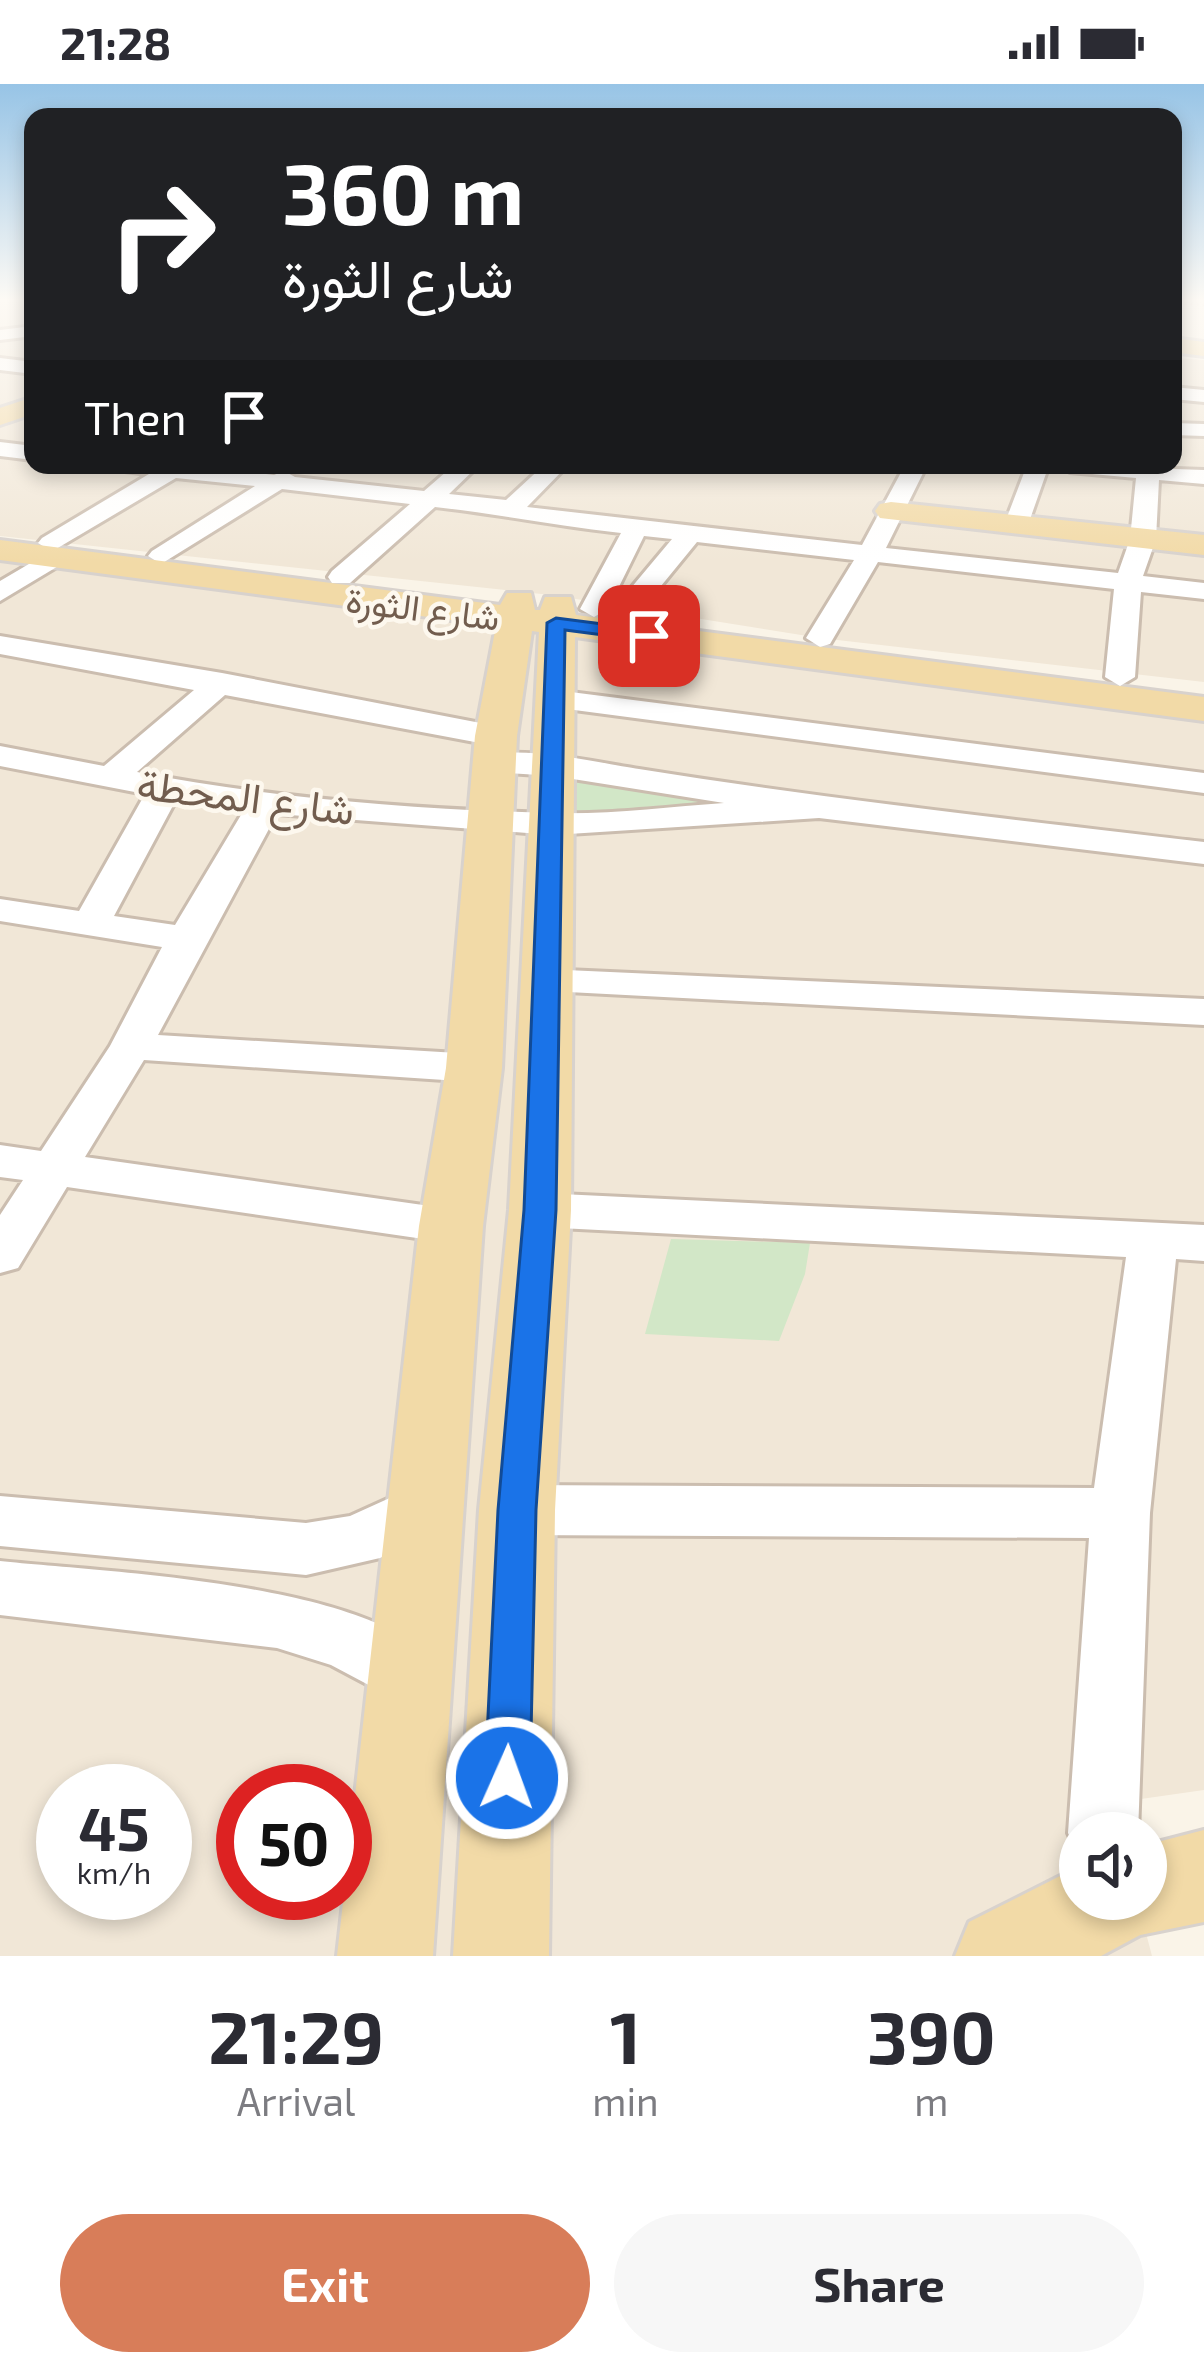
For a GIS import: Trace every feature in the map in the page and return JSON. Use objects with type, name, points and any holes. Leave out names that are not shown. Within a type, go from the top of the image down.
[{"type":"main road","points":[[891,511],[1204,545]]},
{"type":"main road","name":"شارع الثورة","points":[[0,536],[53,550],[1204,684]]},
{"type":"main road","name":"شارع الثورة","points":[[0,550],[161,556],[341,578],[1204,709]]},
{"type":"main road","points":[[501,1956],[517,1510],[540,1210],[544,980],[518,781],[555,699],[561,612]]},
{"type":"main road","points":[[385,1956],[451,1226],[518,781],[561,612]]},
{"type":"main road","points":[[1167,1884],[1204,1876]]},
{"type":"main road","points":[[1003,1956],[1070,1920]]},
{"type":"street","points":[[0,593],[53,550],[167,474]]},
{"type":"street","points":[[213,474],[512,508],[523,515],[1204,591]]},
{"type":"street","points":[[161,556],[290,474]]},
{"type":"street","points":[[341,578],[457,474]]},
{"type":"street","points":[[512,508],[548,474]]},
{"type":"street","points":[[820,638],[911,474]]},
{"type":"street","points":[[1016,525],[1035,474]]},
{"type":"street","points":[[1120,677],[1128,582],[1143,538],[1148,474]]},
{"type":"street","points":[[561,612],[636,527]]},
{"type":"street","points":[[561,612],[691,533]]},
{"type":"street","points":[[0,645],[222,682],[518,781],[819,808]]},
{"type":"street","points":[[110,778],[222,682]]},
{"type":"street","points":[[555,699],[1204,782]]},
{"type":"street","name":"شارع المحطة","points":[[0,756],[266,802],[518,781]]},
{"type":"street","points":[[518,781],[819,808],[1204,853]]},
{"type":"street","points":[[91,923],[165,788]]},
{"type":"street","points":[[0,1255],[130,1046],[266,802]]},
{"type":"street","points":[[0,910],[186,939]]},
{"type":"street","points":[[544,980],[1204,1012]]},
{"type":"street","points":[[130,1046],[474,1068]]},
{"type":"street","points":[[0,1160],[451,1226]]},
{"type":"street","points":[[540,1210],[1179,1243],[1120,1513],[1114,1812]]},
{"type":"street","points":[[0,1521],[306,1549],[359,1540],[425,1507]]},
{"type":"street","points":[[517,1510],[1120,1513]]},
{"type":"street","points":[[0,1588],[277,1620],[348,1641],[412,1678]]},
{"type":"shaded area","points":[[0,388],[24,388],[24,474],[1182,474],[1182,388],[1204,388],[1204,682],[820,638],[551,595],[0,536]]},
{"type":"shaded area","points":[[0,560],[1204,720],[1204,1790],[1113,1803],[1103,1812],[1059,1812],[1059,1920],[1143,1920],[1152,1956],[0,1956]]},
{"type":"green space","points":[[572,773],[782,807],[573,819]]},
{"type":"green space","points":[[671,1239],[810,1243],[805,1274],[779,1341],[645,1334]]},
{"type":"route","points":[[507,1778],[517,1510],[540,1210],[556,623],[649,636]]}]
